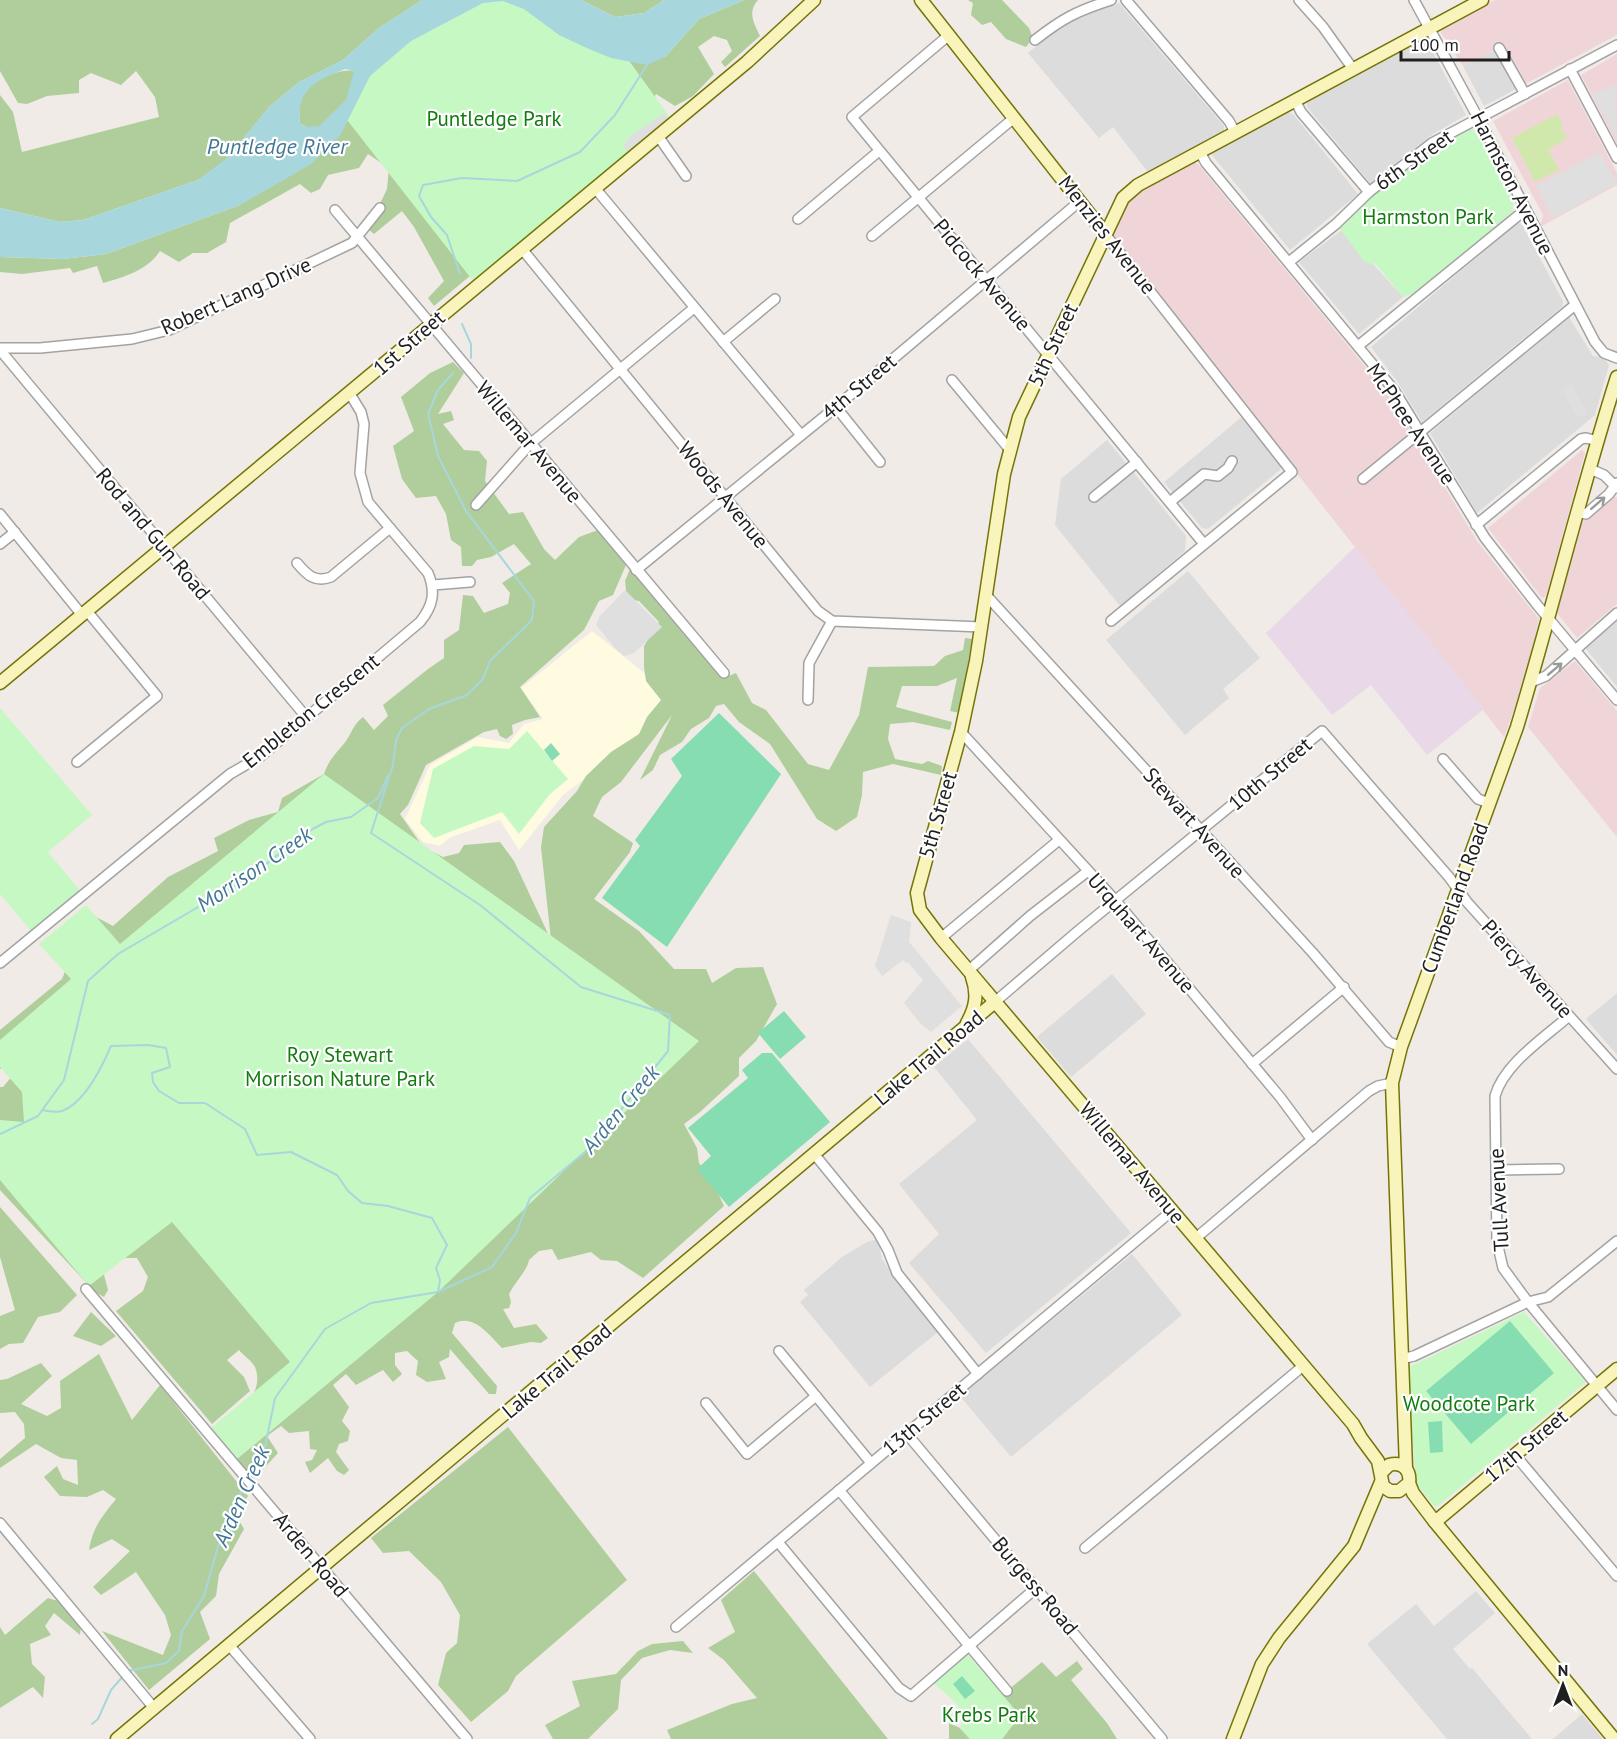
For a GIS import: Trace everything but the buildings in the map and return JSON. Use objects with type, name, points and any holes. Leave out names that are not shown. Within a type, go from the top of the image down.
[{"type":"street","name":"1st Street","points":[[0,683],[658,136],[771,41],[814,0]]},
{"type":"street","name":"Menzies Avenue","points":[[921,0],[1292,472],[1204,544]]},
{"type":"street","points":[[1035,40],[1059,21],[1078,10],[1111,0]]},
{"type":"street","points":[[1126,0],[1229,121],[1235,132]]},
{"type":"street","points":[[1299,0],[1323,27],[1353,69]]},
{"type":"street","name":"Harmston Avenue","points":[[1414,0],[1479,118],[1575,305],[1599,347],[1604,353],[1617,358]]},
{"type":"street","name":"5th Street","points":[[917,899],[918,886],[961,732],[982,627],[1004,474],[1019,417],[1118,207],[1126,195],[1138,185],[1482,0]]},
{"type":"street","name":"Pidcock Avenue","points":[[949,35],[852,117],[1204,544]]},
{"type":"street","name":"6th Street","points":[[1289,262],[1336,224],[1370,192],[1432,143],[1617,45]]},
{"type":"street","points":[[1499,48],[1524,94]]},
{"type":"street","points":[[1570,69],[1617,158]]},
{"type":"street","points":[[1295,100],[1301,112],[1370,192]]},
{"type":"street","points":[[872,236],[1014,118]]},
{"type":"street","points":[[658,136],[686,176]]},
{"type":"street","points":[[798,219],[879,151]]},
{"type":"street","name":"McPhee Avenue","points":[[1200,152],[1206,163],[1394,390],[1476,525],[1617,700]]},
{"type":"street","points":[[595,188],[801,435]]},
{"type":"street","name":"4th Street","points":[[636,570],[836,407],[1080,201]]},
{"type":"street","points":[[1090,214],[1118,207]]},
{"type":"street","name":"Robert Lang Drive","points":[[0,349],[40,348],[132,339],[169,330],[351,243],[380,208]]},
{"type":"street","name":"Willemar Avenue","points":[[335,210],[724,673]]},
{"type":"street","points":[[1358,346],[1525,210]]},
{"type":"street","name":"Woods Avenue","points":[[522,249],[818,611],[832,621]]},
{"type":"street","points":[[723,342],[775,299]]},
{"type":"street","points":[[1363,479],[1575,305]]},
{"type":"street","points":[[476,505],[530,444],[694,308]]},
{"type":"street","name":"Rod and Gun Road","points":[[0,349],[307,718]]},
{"type":"street","name":"Cumberland Road","points":[[1406,1468],[1392,1083],[1401,1047],[1517,727],[1617,377]]},
{"type":"street","points":[[952,380],[1010,450]]},
{"type":"street","points":[[350,394],[361,412],[364,424],[360,473],[368,502],[428,573],[433,585],[470,582]]},
{"type":"street","points":[[836,407],[880,462]]},
{"type":"street","points":[[1476,525],[1581,439],[1598,441]]},
{"type":"street","points":[[1170,502],[1204,474],[1218,476],[1228,468],[1232,461]]},
{"type":"street","points":[[1094,497],[1137,462]]},
{"type":"street","points":[[1577,512],[1586,514],[1616,485],[1604,475],[1590,469]]},
{"type":"street","points":[[0,514],[157,696],[77,762]]},
{"type":"street","points":[[297,563],[313,578],[322,581],[331,577],[390,528]]},
{"type":"street","points":[[0,544],[15,532]]},
{"type":"street","points":[[1111,621],[1204,544]]},
{"type":"street","name":"Embleton Crescent","points":[[0,963],[230,774],[261,756],[420,622],[429,611],[434,597],[433,585]]},
{"type":"street","name":"Stewart Avenue","points":[[987,596],[1344,987],[1389,1042],[1401,1047]]},
{"type":"street","points":[[1531,682],[1545,676],[1617,613]]},
{"type":"street","points":[[808,700],[809,663],[832,621],[982,627]]},
{"type":"street","name":"10th Street","points":[[996,1002],[1322,731]]},
{"type":"street","name":"Piercy Avenue","points":[[1322,731],[1617,1069]]},
{"type":"street","name":"Urquhart Avenue","points":[[961,732],[1116,902],[1252,1064],[1312,1140]]},
{"type":"street","points":[[1443,759],[1478,799],[1489,803]]},
{"type":"street","points":[[941,938],[1059,840]]},
{"type":"street","points":[[964,1028],[976,1005],[976,991],[969,972],[1030,916],[1088,871]]},
{"type":"street","name":"Willemar Avenue","points":[[917,899],[920,910],[969,972],[1353,1424],[1393,1463]]},
{"type":"street","points":[[1252,1064],[1344,987]]},
{"type":"street","name":"Lake Trail Road","points":[[117,1739],[996,1002]]},
{"type":"street","name":"Tull Avenue","points":[[1569,1016],[1507,1071],[1498,1084],[1495,1096],[1497,1242],[1503,1268],[1617,1410]]},
{"type":"street","points":[[1196,1238],[1370,1091],[1378,1086],[1392,1083]]},
{"type":"street","points":[[815,1155],[878,1232],[897,1273],[978,1374]]},
{"type":"street","points":[[1496,1170],[1560,1169]]},
{"type":"street","name":"13th Street","points":[[676,1627],[1173,1210]]},
{"type":"street","points":[[1401,1359],[1414,1356],[1528,1302],[1548,1297],[1617,1241]]},
{"type":"street","name":"Arden Road","points":[[86,1288],[467,1739]]},
{"type":"street","points":[[779,1351],[871,1463]]},
{"type":"street","points":[[1085,1548],[1303,1366]]},
{"type":"street","name":"17th Street","points":[[1436,1522],[1617,1369]]},
{"type":"street","points":[[706,1403],[747,1454],[816,1396]]},
{"type":"street","name":"Willemar Avenue","points":[[1353,1424],[1360,1438],[1378,1461],[1381,1477]]},
{"type":"street","name":"Cumberland Road","points":[[1393,1463],[1399,1455],[1405,1432]]},
{"type":"street","name":"Burgess Road","points":[[907,1434],[1162,1739]]},
{"type":"street","points":[[1515,1455],[1617,1576]]},
{"type":"street","points":[[1233,1739],[1255,1680],[1270,1650],[1349,1553],[1378,1504],[1386,1496],[1400,1489],[1409,1473],[1406,1468],[1393,1463],[1386,1467],[1361,1532]]},
{"type":"street","points":[[1381,1477],[1386,1489],[1400,1489],[1436,1522],[1614,1739]]},
{"type":"street","points":[[839,1490],[1006,1691]]},
{"type":"street","points":[[0,1523],[154,1708]]},
{"type":"street","points":[[778,1542],[899,1688],[911,1696],[1036,1588]]},
{"type":"street","points":[[229,1645],[308,1739]]},
{"type":"shaded area","points":[[1495,0],[1617,0],[1617,35],[1520,87],[1499,48],[1463,66],[1441,33],[1441,28]]},
{"type":"shaded area","points":[[1119,3],[1224,126],[1224,131],[1220,135],[1163,167],[1147,171],[1113,127],[1099,138],[1028,53],[1069,19]]},
{"type":"shaded area","points":[[1423,38],[1428,43],[1466,115],[1433,134],[1370,183],[1307,107],[1307,101]]},
{"type":"shaded area","points":[[1499,48],[1520,87],[1484,106],[1463,66]]},
{"type":"shaded area","points":[[1617,54],[1617,144],[1581,75]]},
{"type":"shaded area","points":[[1568,80],[1617,173],[1617,185],[1540,227],[1543,215],[1493,121]]},
{"type":"shaded area","points":[[1613,85],[1617,92],[1615,103],[1617,139],[1593,95]]},
{"type":"shaded area","points":[[1285,111],[1293,114],[1358,194],[1290,250],[1212,155],[1213,150]]},
{"type":"shaded area","points":[[664,113],[669,120],[629,153],[623,146],[630,136]]},
{"type":"shaded area","points":[[1600,152],[1617,183],[1553,218],[1536,186]]},
{"type":"shaded area","points":[[1192,162],[1198,164],[1392,399],[1477,541],[1539,619],[1524,682],[1504,737],[1113,239],[1112,234],[1126,202],[1137,190]]},
{"type":"shaded area","points":[[1519,223],[1563,301],[1563,306],[1422,422],[1397,381],[1371,347]]},
{"type":"shaded area","points":[[1342,230],[1403,297],[1359,334],[1299,262]]},
{"type":"shaded area","points":[[1569,317],[1593,356],[1603,357],[1609,365],[1595,415],[1477,513],[1430,433]]},
{"type":"shaded area","points":[[1571,383],[1588,413],[1578,418],[1561,389]]},
{"type":"shaded area","points":[[1243,416],[1281,467],[1280,470],[1208,529],[1202,528],[1164,482]]},
{"type":"shaded area","points":[[1107,440],[1186,536],[1185,551],[1120,606],[1055,525],[1061,479]]},
{"type":"shaded area","points":[[1582,450],[1585,453],[1546,596],[1542,598],[1488,528]]},
{"type":"shaded area","points":[[1613,496],[1617,498],[1617,604],[1577,638],[1557,613],[1582,522]]},
{"type":"shaded area","points":[[1355,547],[1484,709],[1427,755],[1371,685],[1332,715],[1266,633]]},
{"type":"shaded area","points":[[1188,571],[1260,658],[1223,689],[1229,698],[1185,735],[1106,640]]},
{"type":"shaded area","points":[[625,590],[662,627],[634,653],[624,656],[596,625],[599,617]]},
{"type":"shaded area","points":[[1617,621],[1617,687],[1585,648]]},
{"type":"shaded area","points":[[592,631],[643,672],[675,711],[563,795],[519,850],[500,820],[449,838],[440,846],[423,842],[405,819],[430,765],[478,737],[509,743],[524,724],[543,719],[521,688]]},
{"type":"shaded area","points":[[1575,661],[1617,711],[1617,837],[1528,727],[1540,688]]},
{"type":"shaded area","points":[[891,915],[911,922],[909,942],[962,1006],[931,1032],[920,1023],[904,1003],[923,980],[908,962],[903,960],[882,976],[875,966]]},
{"type":"shaded area","points":[[1112,974],[1146,1014],[1071,1077],[1037,1037]]},
{"type":"shaded area","points":[[1617,993],[1617,1055],[1586,1019]]},
{"type":"shaded area","points":[[968,1039],[1131,1233],[986,1353],[909,1263],[939,1234],[899,1184],[977,1120],[934,1067]]},
{"type":"shaded area","points":[[878,1239],[882,1259],[899,1285],[938,1332],[870,1387],[800,1302],[808,1295],[804,1290],[842,1257],[867,1242]]},
{"type":"shaded area","points":[[1132,1254],[1182,1315],[1011,1457],[960,1396]]},
{"type":"shaded area","points":[[1476,1591],[1495,1613],[1453,1649],[1532,1739],[1447,1739],[1367,1644],[1416,1604],[1434,1626]]},
{"type":"shaded area","points":[[1582,1714],[1603,1739],[1553,1739]]},
{"type":"green space","points":[[0,0],[422,0],[379,28],[343,60],[299,82],[269,107],[226,160],[198,180],[83,220],[60,222],[0,208],[0,95],[13,112],[22,152],[159,117],[155,97],[136,71],[121,85],[91,73],[79,80],[79,93],[47,96],[27,104],[18,103],[0,71]]},
{"type":"green space","name":"Puntledge Park","points":[[468,0],[523,0],[627,58],[674,123],[477,286],[344,116],[353,93],[379,63]]},
{"type":"green space","points":[[581,0],[664,0],[644,13],[615,17]]},
{"type":"green space","name":"Puntledge Park","points":[[744,0],[758,0],[752,13],[760,36],[725,67],[721,62],[732,51],[727,40],[714,36],[698,47],[714,74],[693,96],[675,106],[656,94],[646,113],[556,204],[434,306],[428,298],[444,281],[414,227],[402,211],[374,234],[368,229],[387,189],[389,168],[368,154],[359,168],[328,175],[320,189],[311,193],[300,184],[230,223],[226,242],[207,253],[193,253],[179,262],[160,251],[142,268],[103,283],[97,266],[73,273],[70,268],[22,274],[0,272],[0,257],[63,259],[106,254],[240,205],[306,127],[300,123],[300,104],[303,94],[312,84],[333,74],[348,71],[665,57],[699,19]]},
{"type":"green space","points":[[968,0],[1002,0],[1029,28],[1033,38],[1026,47],[1006,39],[991,22],[982,25],[971,15],[973,3]]},
{"type":"green space","points":[[1557,114],[1567,139],[1548,149],[1559,170],[1535,182],[1512,138]]},
{"type":"green space","name":"Harmston Park","points":[[1470,128],[1476,132],[1513,202],[1513,211],[1418,292],[1403,297],[1375,263],[1372,265],[1364,261],[1340,229],[1341,223],[1441,142]]},
{"type":"green space","name":"Roy Stewart Morrison Nature Park","points":[[453,362],[464,373],[438,414],[451,411],[454,420],[443,424],[464,450],[479,451],[487,461],[485,481],[509,514],[523,512],[544,549],[555,560],[579,537],[598,530],[626,565],[613,595],[599,601],[584,630],[520,687],[540,717],[512,725],[513,734],[506,739],[500,736],[497,729],[484,732],[426,765],[408,805],[400,814],[423,847],[443,857],[459,853],[464,845],[500,842],[514,861],[551,940],[541,847],[544,827],[577,791],[586,776],[611,752],[639,734],[647,717],[661,700],[646,681],[644,667],[644,646],[659,622],[639,601],[627,599],[625,581],[630,569],[724,678],[736,673],[752,703],[766,710],[808,764],[829,770],[859,715],[868,667],[934,666],[945,656],[963,650],[965,638],[972,639],[960,713],[950,711],[957,678],[937,686],[902,686],[896,707],[952,722],[950,730],[913,722],[890,724],[888,739],[895,759],[922,764],[928,761],[942,766],[941,775],[893,764],[863,772],[862,795],[857,817],[836,831],[817,819],[770,744],[739,722],[724,704],[716,706],[709,718],[691,729],[682,742],[660,755],[653,770],[640,780],[672,715],[621,782],[602,797],[593,816],[633,843],[630,852],[594,899],[639,931],[674,969],[706,969],[712,983],[736,968],[763,967],[777,1004],[756,1041],[739,1058],[739,1076],[684,1124],[697,1148],[699,1163],[712,1180],[724,1206],[643,1278],[617,1261],[601,1260],[591,1252],[558,1260],[552,1249],[539,1251],[529,1260],[509,1294],[511,1302],[509,1308],[503,1309],[514,1328],[536,1324],[548,1338],[541,1343],[531,1342],[502,1348],[481,1327],[469,1321],[455,1323],[452,1333],[497,1386],[496,1394],[489,1394],[450,1349],[449,1357],[439,1362],[446,1379],[427,1382],[416,1375],[418,1361],[407,1351],[395,1353],[395,1365],[402,1374],[393,1382],[383,1370],[356,1385],[346,1374],[333,1385],[349,1407],[342,1421],[350,1431],[348,1441],[339,1444],[336,1452],[349,1470],[344,1475],[337,1471],[328,1458],[310,1473],[305,1462],[312,1460],[317,1450],[310,1449],[309,1431],[289,1433],[281,1426],[267,1436],[278,1453],[259,1474],[247,1472],[217,1433],[240,1412],[253,1396],[257,1377],[252,1363],[239,1350],[227,1360],[244,1377],[250,1391],[212,1424],[116,1311],[143,1291],[148,1277],[137,1258],[117,1258],[103,1271],[108,1290],[104,1297],[95,1292],[0,1190],[0,1087],[3,1087],[18,1069],[13,1061],[0,1069],[0,1030],[62,979],[71,957],[94,916],[113,926],[168,877],[218,851],[214,838],[249,820],[278,812],[282,798],[324,774],[331,760],[363,717],[374,730],[388,716],[383,705],[444,658],[444,640],[459,630],[463,595],[473,596],[484,613],[508,604],[510,593],[502,583],[531,564],[514,544],[491,557],[477,560],[472,566],[462,566],[461,547],[451,540],[446,514],[436,496],[416,498],[402,479],[393,446],[414,431],[401,397],[430,373]]},
{"type":"green space","points":[[0,708],[92,815],[48,852],[80,891],[32,932],[0,894]]},
{"type":"green space","points":[[719,713],[781,774],[667,947],[602,898],[640,846],[635,840],[682,776],[671,759]]},
{"type":"green space","points":[[527,731],[568,779],[550,794],[519,834],[502,812],[434,838],[420,823],[433,769],[474,746],[509,749]]},
{"type":"green space","points":[[551,743],[560,754],[552,761],[544,750]]},
{"type":"green space","name":"Roy Stewart Morrison Nature Park","points":[[324,774],[699,1041],[438,1292],[237,1459],[211,1428],[290,1362],[172,1222],[89,1286],[0,1180],[0,1120],[24,1122],[22,1092],[0,1067],[0,1040],[71,979],[39,944],[86,905],[120,944]]},
{"type":"green space","points":[[784,1011],[806,1037],[780,1059],[758,1033]]},
{"type":"green space","points":[[762,1053],[772,1053],[830,1122],[729,1207],[697,1169],[711,1156],[688,1128],[748,1078],[742,1070]]},
{"type":"green space","points":[[0,1207],[77,1295],[60,1312],[38,1317],[23,1343],[9,1344],[0,1349],[0,1316],[15,1310],[0,1257]]},
{"type":"green space","points":[[91,1312],[116,1336],[101,1346],[73,1336]]},
{"type":"green space","name":"Woodcote Park","points":[[1524,1312],[1586,1382],[1438,1506],[1434,1506],[1416,1483],[1407,1368]]},
{"type":"green space","points":[[1510,1321],[1554,1373],[1471,1444],[1426,1391]]},
{"type":"green space","points":[[99,1354],[132,1420],[160,1385],[248,1496],[236,1515],[244,1529],[219,1574],[216,1596],[200,1612],[210,1639],[149,1690],[102,1631],[163,1655],[171,1635],[165,1615],[136,1572],[101,1595],[93,1587],[130,1551],[112,1539],[89,1550],[96,1528],[116,1499],[103,1490],[87,1497],[60,1496],[44,1477],[57,1466],[63,1479],[78,1485],[77,1460],[61,1458],[36,1444],[0,1468],[0,1459],[25,1438],[24,1424],[15,1412],[0,1413],[0,1380],[41,1363],[52,1376],[21,1404],[47,1416],[61,1408],[60,1381]]},
{"type":"green space","points":[[1442,1421],[1443,1452],[1430,1453],[1428,1422]]},
{"type":"green space","points":[[508,1427],[627,1580],[516,1676],[508,1691],[471,1722],[438,1685],[446,1653],[457,1643],[460,1615],[441,1582],[409,1551],[383,1553],[371,1538]]},
{"type":"green space","points":[[754,1571],[888,1739],[671,1739],[667,1730],[732,1704],[757,1698],[724,1660],[708,1648],[735,1632],[721,1600]]},
{"type":"green space","points":[[48,1598],[58,1601],[81,1626],[80,1635],[54,1613],[45,1626],[51,1635],[30,1644],[32,1664],[45,1677],[43,1698],[33,1687],[0,1708],[0,1627],[5,1635]]},
{"type":"green space","points":[[683,1641],[693,1653],[670,1650],[642,1658],[621,1680],[618,1709],[588,1739],[553,1739],[545,1725],[580,1706],[572,1681],[616,1674],[638,1651],[652,1644]]},
{"type":"green space","name":"Krebs Park","points":[[966,1652],[1022,1718],[1002,1739],[970,1739],[960,1728],[965,1715],[954,1701],[929,1679]]},
{"type":"green space","points":[[1077,1661],[1083,1669],[1071,1680],[1107,1723],[1117,1739],[1002,1739],[1022,1718],[1002,1695],[1042,1662],[1056,1677]]},
{"type":"green space","points":[[962,1676],[975,1691],[965,1699],[953,1684]]},
{"type":"green space","points":[[949,1723],[960,1728],[970,1739],[949,1739]]},
{"type":"water","name":"Puntledge River","points":[[422,0],[581,0],[615,17],[644,13],[664,0],[744,0],[699,19],[665,57],[647,65],[611,58],[589,49],[559,35],[524,9],[503,1],[483,3],[411,41],[370,76],[341,134],[311,164],[240,205],[106,254],[63,259],[0,257],[0,208],[60,222],[83,220],[198,180],[226,159],[269,107],[299,82],[343,60],[379,28]],"holes":[[[345,69],[354,71],[346,100],[319,126],[306,127],[300,123],[301,102],[310,87]]]},
{"type":"waterway","name":"Morrison Creek","points":[[460,274],[447,235],[431,217],[419,196],[423,185],[462,178],[517,181],[580,152],[615,115],[647,65]]},
{"type":"waterway","name":"Morrison Creek","points":[[462,324],[471,344],[471,358]]},
{"type":"waterway","name":"Morrison Creek","points":[[393,765],[396,740],[402,728],[429,709],[467,695],[483,679],[490,661],[532,620],[534,601],[466,511],[438,456],[428,414],[438,390],[453,373]]},
{"type":"waterway","name":"Arden Creek","points":[[249,1477],[265,1447],[275,1398],[325,1329],[371,1303],[438,1292],[492,1267],[516,1233],[530,1198],[591,1147],[668,1051],[670,1015],[581,987],[480,905],[371,833],[393,765]]},
{"type":"waterway","name":"Morrison Creek","points":[[0,1134],[38,1116],[64,1080],[88,981],[118,954],[251,876],[307,832],[326,822],[351,817],[378,798],[388,776]]},
{"type":"waterway","points":[[42,1110],[62,1111],[78,1100],[97,1074],[111,1046],[148,1045],[166,1048],[170,1067],[152,1073],[153,1082],[159,1091],[179,1103],[205,1103],[245,1129],[257,1155],[291,1152],[337,1175],[348,1191],[362,1203],[388,1206],[432,1218],[447,1245],[436,1268],[440,1280],[438,1292]]},
{"type":"waterway","name":"Arden Creek","points":[[128,1671],[166,1663],[179,1651],[182,1631],[204,1596],[224,1525],[246,1482]]},
{"type":"waterway","name":"Arden Creek","points":[[92,1724],[98,1719],[111,1690],[124,1675]]}]
